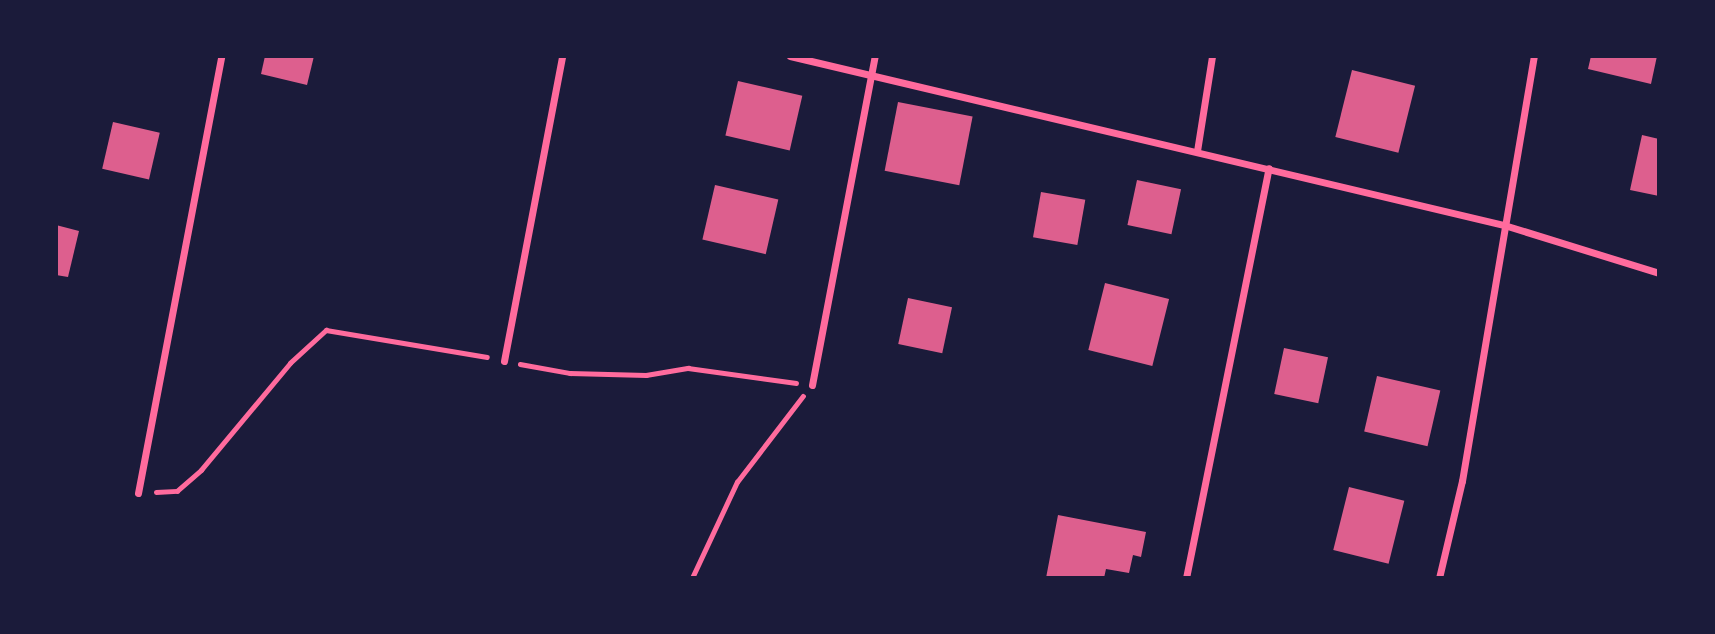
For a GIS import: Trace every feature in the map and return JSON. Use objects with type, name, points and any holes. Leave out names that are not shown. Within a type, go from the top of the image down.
[{"type":"street","points":[[138,493],[221,56]]},
{"type":"street","points":[[504,361],[562,56]]},
{"type":"street","points":[[790,56],[872,72],[1504,225],[1659,273]]},
{"type":"street","points":[[812,385],[874,56]]},
{"type":"street","points":[[1197,151],[1212,56]]},
{"type":"street","points":[[1439,578],[1462,481],[1534,56]]},
{"type":"street","points":[[1186,578],[1269,169]]},
{"type":"path","points":[[138,493],[177,491],[229,441],[290,363],[326,330],[570,373],[646,375],[688,369],[812,385]]},
{"type":"path","points":[[692,578],[737,482],[812,385]]},
{"type":"building","points":[[265,56],[314,56],[307,85],[261,74]]},
{"type":"building","points":[[1591,56],[1657,56],[1651,84],[1588,69]]},
{"type":"building","points":[[1352,70],[1415,86],[1398,153],[1335,137]]},
{"type":"building","points":[[738,81],[802,96],[790,150],[725,136]]},
{"type":"building","points":[[898,102],[973,117],[959,185],[885,171]]},
{"type":"building","points":[[113,122],[160,133],[149,180],[102,169]]},
{"type":"building","points":[[1642,135],[1659,139],[1659,196],[1630,190]]},
{"type":"building","points":[[1137,180],[1181,189],[1171,234],[1127,225]]},
{"type":"building","points":[[715,185],[778,200],[766,254],[702,240]]},
{"type":"building","points":[[1041,192],[1085,200],[1077,245],[1033,237]]},
{"type":"building","points":[[56,225],[79,231],[68,277],[56,275]]},
{"type":"building","points":[[1105,283],[1169,299],[1152,366],[1088,350]]},
{"type":"building","points":[[908,298],[952,307],[942,353],[898,344]]},
{"type":"building","points":[[1284,348],[1328,357],[1318,403],[1274,394]]},
{"type":"building","points":[[1377,376],[1440,391],[1428,446],[1364,432]]},
{"type":"building","points":[[1349,487],[1404,501],[1389,564],[1333,550]]},
{"type":"building","points":[[1058,515],[1146,532],[1141,557],[1133,555],[1129,573],[1106,569],[1104,578],[1046,578]]}]
